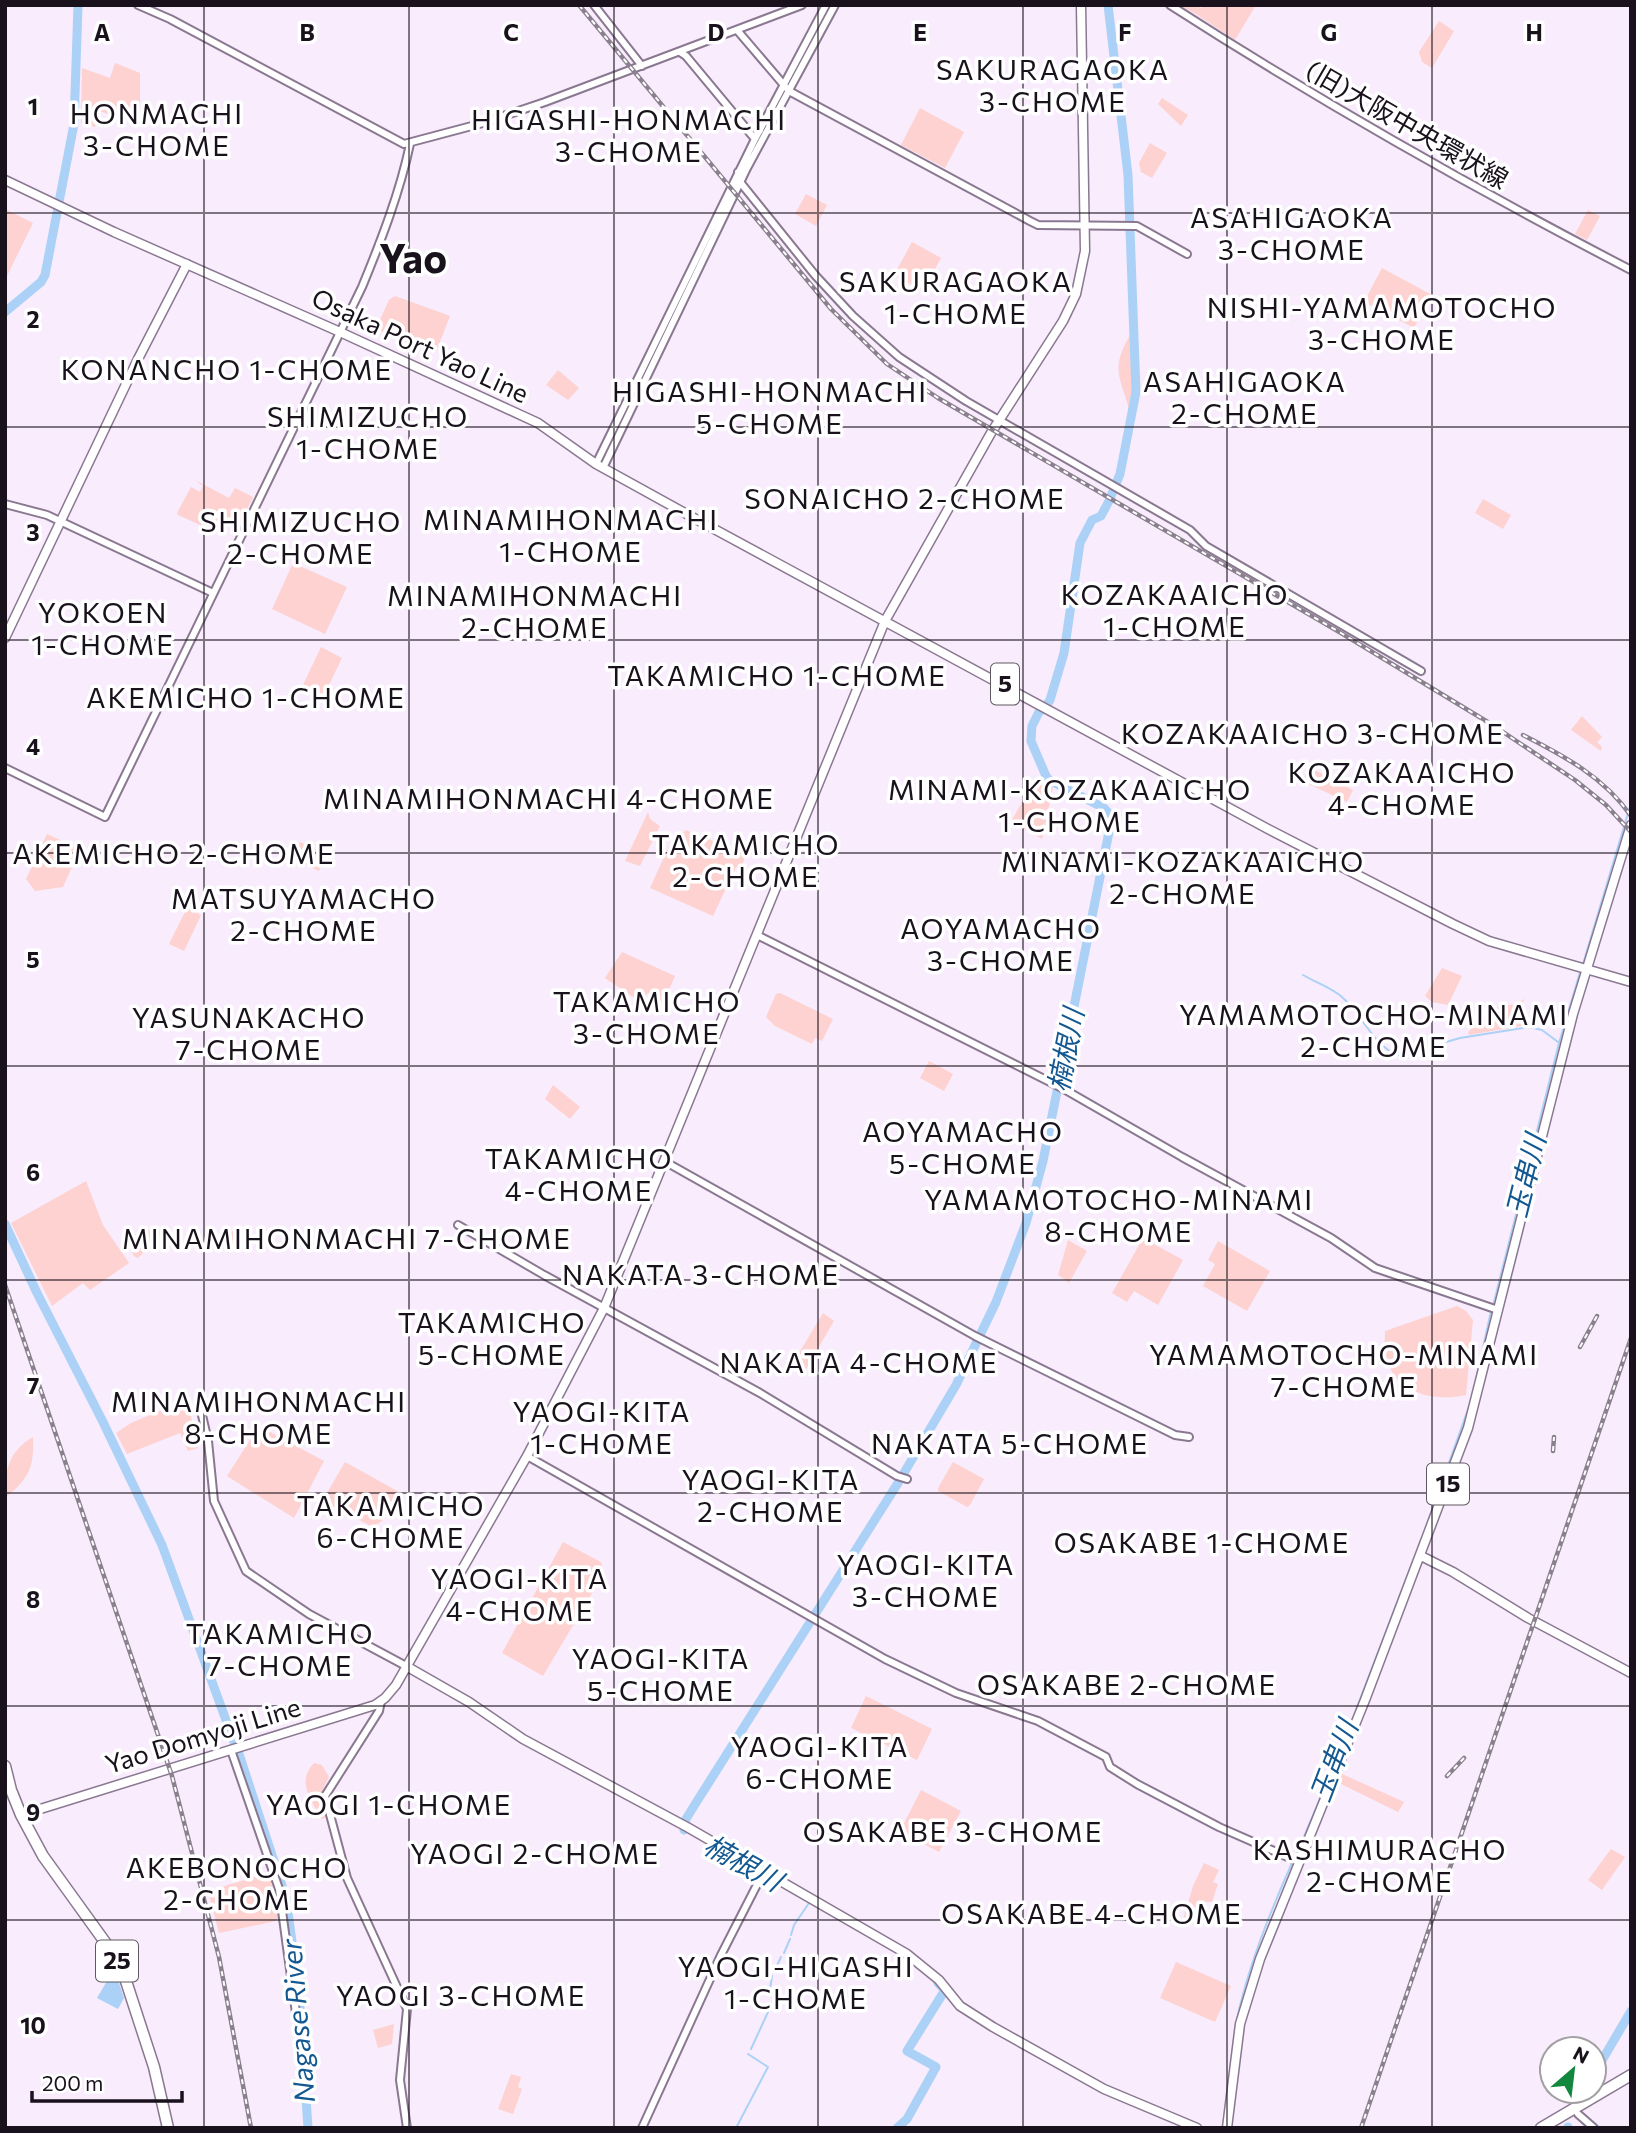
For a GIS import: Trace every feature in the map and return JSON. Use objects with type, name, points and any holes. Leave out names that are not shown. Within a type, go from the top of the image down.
[{"type":"highway","name":"25","points":[[5,1766],[21,1815],[44,1859],[110,1949],[124,1975],[154,2067],[168,2128]]},
{"type":"highway","points":[[1541,2128],[1575,2114],[1588,2101],[1631,2075]]},
{"type":"highway","points":[[1552,2128],[1631,2082]]},
{"type":"main road","points":[[381,1701],[391,1692],[407,1666],[527,1456],[604,1308],[886,621],[999,420],[1070,307],[1083,264],[1085,225],[1081,5]]},
{"type":"main road","name":"Osaka Port Yao Line","points":[[5,180],[538,423],[599,466],[1269,829],[1453,924],[1489,941],[1631,982]]},
{"type":"main road","points":[[5,638],[138,359],[187,264]]},
{"type":"main road","name":"15","points":[[1227,2128],[1243,2011],[1261,1957],[1296,1860],[1337,1772],[1468,1428],[1495,1308],[1583,968],[1631,825]]},
{"type":"main road","points":[[1421,1556],[1631,1673]]},
{"type":"main road","points":[[407,1666],[469,1702],[523,1739],[687,1827],[915,1960],[939,1980],[960,2006],[993,2027],[1104,2089],[1197,2128]]},
{"type":"main road","name":"Yao Domyoji Line","points":[[21,1815],[381,1701]]},
{"type":"street","points":[[138,5],[170,19],[399,142],[410,144],[533,106],[802,5]]},
{"type":"street","points":[[594,5],[642,65]]},
{"type":"street","name":"(旧)大阪中央環状線","points":[[1170,5],[1360,121],[1570,239],[1631,270]]},
{"type":"street","points":[[599,466],[738,172],[831,6]]},
{"type":"street","points":[[737,30],[786,88],[1038,225],[1137,226],[1187,254]]},
{"type":"street","points":[[680,52],[755,139]]},
{"type":"street","points":[[599,466],[786,88]]},
{"type":"street","points":[[5,768],[105,817],[376,254],[410,144]]},
{"type":"street","points":[[738,172],[740,182],[816,275],[862,325],[899,357],[930,379],[1190,530],[1207,546],[1421,671]]},
{"type":"street","points":[[5,504],[61,521],[213,593]]},
{"type":"street","points":[[757,935],[1072,1093],[1182,1157],[1331,1238],[1375,1268],[1495,1308]]},
{"type":"street","points":[[664,1161],[980,1339],[1175,1435],[1189,1437]]},
{"type":"street","points":[[458,1225],[760,1393],[897,1476],[907,1479]]},
{"type":"street","points":[[201,1411],[208,1441],[214,1501],[246,1571],[321,1621],[407,1666]]},
{"type":"street","points":[[527,1456],[885,1659],[956,1693],[1038,1721],[1106,1756],[1110,1768],[1145,1788],[1219,1827],[1296,1860]]},
{"type":"street","points":[[381,1701],[379,1711],[325,1796],[347,1878],[407,2010],[400,2080],[407,2128]]},
{"type":"street","points":[[232,1750],[279,1889],[296,2013]]},
{"type":"street","points":[[642,2128],[721,1955],[764,1871]]},
{"type":"street","points":[[1575,2114],[1594,2128]]},
{"type":"shaded area","points":[[1178,5],[1197,5],[1201,8],[1203,5],[1256,5],[1235,40]]},
{"type":"shaded area","points":[[1439,21],[1454,31],[1432,68],[1422,62],[1419,52]]},
{"type":"shaded area","points":[[115,63],[140,73],[137,123],[99,111],[95,127],[81,123],[82,68],[110,78]]},
{"type":"shaded area","points":[[1162,98],[1188,115],[1181,126],[1158,104]]},
{"type":"shaded area","points":[[920,108],[964,132],[945,168],[901,145]]},
{"type":"shaded area","points":[[1150,143],[1167,153],[1152,178],[1141,172],[1139,163]]},
{"type":"shaded area","points":[[806,194],[827,205],[816,226],[795,214]]},
{"type":"shaded area","points":[[5,209],[33,223],[5,280]]},
{"type":"shaded area","points":[[1588,210],[1600,216],[1587,240],[1575,234]]},
{"type":"shaded area","points":[[912,242],[941,258],[923,291],[894,275]]},
{"type":"shaded area","points":[[1382,268],[1432,295],[1414,328],[1364,302]]},
{"type":"shaded area","points":[[395,296],[450,316],[436,352],[431,353],[380,331],[377,326],[389,300]]},
{"type":"shaded area","points":[[1130,335],[1133,394],[1130,412],[1120,381],[1119,365]]},
{"type":"shaded area","points":[[558,370],[579,388],[568,400],[546,385]]},
{"type":"shaded area","points":[[195,480],[229,498],[235,488],[253,497],[239,526],[225,519],[218,533],[178,515],[191,487],[200,492],[203,486]]},
{"type":"shaded area","points":[[1483,499],[1511,515],[1503,529],[1475,513]]},
{"type":"shaded area","points":[[293,563],[347,587],[325,634],[272,609]]},
{"type":"shaded area","points":[[321,647],[342,658],[324,695],[303,685]]},
{"type":"shaded area","points":[[1582,716],[1602,737],[1597,742],[1602,747],[1601,751],[1571,730]]},
{"type":"shaded area","points":[[1309,767],[1353,790],[1347,802],[1302,781]]},
{"type":"shaded area","points":[[1036,777],[1053,787],[1042,839],[1011,822]]},
{"type":"shaded area","points":[[648,812],[650,819],[660,826],[640,866],[625,861]]},
{"type":"shaded area","points":[[686,830],[746,854],[741,869],[736,867],[713,916],[650,888],[669,846]]},
{"type":"shaded area","points":[[47,834],[80,849],[63,887],[35,891],[26,879]]},
{"type":"shaded area","points":[[300,842],[327,855],[319,871],[292,858]]},
{"type":"shaded area","points":[[187,908],[201,915],[184,951],[169,944]]},
{"type":"shaded area","points":[[622,952],[675,976],[663,1003],[648,993],[640,1002],[605,978]]},
{"type":"shaded area","points":[[1442,968],[1462,976],[1448,1005],[1432,1002],[1425,996]]},
{"type":"shaded area","points":[[780,993],[833,1019],[822,1041],[815,1038],[812,1044],[775,1026],[766,1017],[776,994]]},
{"type":"shaded area","points":[[1524,999],[1519,1023],[1535,1024],[1534,1027],[1528,1025],[1469,1035],[1468,1032],[1496,1007],[1516,1004]]},
{"type":"shaded area","points":[[929,1061],[953,1074],[944,1091],[920,1078]]},
{"type":"shaded area","points":[[553,1085],[580,1107],[570,1119],[545,1099]]},
{"type":"shaded area","points":[[86,1181],[103,1225],[129,1263],[90,1290],[83,1283],[52,1306],[11,1223]]},
{"type":"shaded area","points":[[146,1227],[154,1235],[162,1227],[164,1232],[138,1258],[132,1253],[140,1247],[133,1236]]},
{"type":"shaded area","points":[[233,1231],[241,1236],[241,1239],[228,1254],[216,1240]]},
{"type":"shaded area","points":[[1143,1238],[1183,1260],[1158,1305],[1134,1291],[1127,1302],[1112,1293]]},
{"type":"shaded area","points":[[1068,1240],[1087,1251],[1069,1283],[1058,1275]]},
{"type":"shaded area","points":[[1218,1241],[1270,1271],[1247,1311],[1203,1286],[1215,1264],[1208,1260]]},
{"type":"shaded area","points":[[1457,1306],[1466,1311],[1473,1320],[1466,1395],[1428,1396],[1405,1386],[1389,1366],[1385,1353],[1385,1331]]},
{"type":"shaded area","points":[[823,1313],[834,1321],[806,1369],[793,1363]]},
{"type":"shaded area","points":[[184,1401],[188,1403],[198,1448],[188,1451],[180,1433],[127,1454],[116,1433],[131,1423]]},
{"type":"shaded area","points":[[259,1426],[324,1461],[294,1518],[227,1476]]},
{"type":"shaded area","points":[[33,1437],[33,1456],[29,1471],[5,1498],[7,1470],[13,1456]]},
{"type":"shaded area","points":[[345,1462],[399,1492],[382,1521],[373,1527],[330,1505],[327,1493]]},
{"type":"shaded area","points":[[953,1462],[984,1479],[967,1507],[938,1491]]},
{"type":"shaded area","points":[[563,1542],[601,1562],[604,1573],[543,1676],[502,1653]]},
{"type":"shaded area","points":[[866,1696],[932,1729],[917,1760],[851,1728]]},
{"type":"shaded area","points":[[314,1763],[322,1765],[329,1777],[321,1796],[327,1817],[322,1819],[310,1798],[306,1784],[306,1777]]},
{"type":"shaded area","points":[[1340,1773],[1404,1802],[1398,1812],[1337,1782]]},
{"type":"shaded area","points":[[921,1790],[961,1811],[939,1852],[900,1831]]},
{"type":"shaded area","points":[[1611,1849],[1625,1857],[1602,1890],[1588,1880]]},
{"type":"shaded area","points":[[1204,1863],[1219,1870],[1213,1882],[1218,1884],[1212,1902],[1199,1902],[1188,1923],[1183,1920],[1193,1886]]},
{"type":"shaded area","points":[[269,1873],[279,1916],[276,1921],[219,1933],[208,1891]]},
{"type":"shaded area","points":[[1176,1962],[1231,1986],[1215,2022],[1160,1998]]},
{"type":"shaded area","points":[[394,2024],[392,2044],[378,2048],[373,2030]]},
{"type":"shaded area","points":[[511,2074],[521,2077],[518,2087],[522,2089],[513,2114],[498,2109]]},
{"type":"water","points":[[111,1974],[117,1977],[124,1998],[118,2009],[97,1998]]},
{"type":"waterway","name":"Nagase River","points":[[5,312],[41,282],[45,275],[74,124],[78,5]]},
{"type":"waterway","name":"楠根川","points":[[684,1830],[686,1819],[898,1483],[956,1385],[996,1302],[1026,1223],[1043,1161],[1112,817],[1104,808],[1049,780],[1031,741],[1032,726],[1039,712],[1050,700],[1064,653],[1080,543],[1092,520],[1101,516],[1120,474],[1136,392],[1128,175],[1108,5]]},
{"type":"waterway","name":"玉串川","points":[[1583,964],[1631,803]]},
{"type":"waterway","name":"玉串川","points":[[1493,1306],[1559,1043],[1581,969]]},
{"type":"waterway","points":[[1303,975],[1338,994],[1387,1049],[1406,1057],[1411,1051],[1426,1052],[1460,1038],[1529,1027],[1542,1030],[1558,1042]]},
{"type":"waterway","name":"Nagase River","points":[[5,1224],[162,1545],[234,1742]]},
{"type":"waterway","name":"玉串川","points":[[1425,1530],[1472,1398],[1491,1311]]},
{"type":"waterway","name":"玉串川","points":[[1419,1547],[1422,1538]]},
{"type":"waterway","name":"玉串川","points":[[1335,1765],[1414,1558]]},
{"type":"waterway","name":"Nagase River","points":[[239,1754],[286,1898],[299,1992],[308,2128]]},
{"type":"waterway","name":"玉串川","points":[[1295,1858],[1332,1770]]},
{"type":"waterway","name":"玉串川","points":[[1237,2019],[1260,1940],[1292,1863]]},
{"type":"waterway","points":[[791,1935],[794,1925],[809,1903]]},
{"type":"waterway","points":[[784,1953],[790,1939]]},
{"type":"waterway","points":[[774,1972],[781,1957]]},
{"type":"waterway","points":[[751,2049],[774,1999],[770,1989],[772,1976]]},
{"type":"waterway","name":"楠根川","points":[[897,2128],[907,2119],[936,2067],[907,2051],[945,1990],[938,1983]]},
{"type":"waterway","points":[[1608,2050],[1631,2011]]},
{"type":"waterway","name":"玉串川","points":[[1223,2128],[1234,2039]]},
{"type":"waterway","points":[[736,2128],[768,2067],[748,2054]]},
{"type":"railway","points":[[579,5],[831,309],[887,364],[938,398],[1341,633],[1491,724],[1575,780],[1606,805],[1631,832]]},
{"type":"railway","points":[[1523,735],[1596,779],[1631,816]]},
{"type":"railway","points":[[5,1285],[172,1776],[219,1957],[251,2128]]},
{"type":"railway","points":[[1580,1347],[1597,1316]]},
{"type":"railway","points":[[1361,2128],[1631,1338]]},
{"type":"railway","points":[[1553,1451],[1554,1437]]},
{"type":"railway","points":[[1447,1776],[1464,1758]]},
{"type":"district","name":"SAKURAGAOKA 3-CHOME","points":[[1053,86]]},
{"type":"district","name":"HONMACHI 3-CHOME","points":[[157,130]]},
{"type":"district","name":"HIGASHI-HONMACHI 3-CHOME","points":[[629,136]]},
{"type":"district","name":"ASAHIGAOKA 3-CHOME","points":[[1292,234]]},
{"type":"district","name":"Yao","points":[[413,259]]},
{"type":"district","name":"SAKURAGAOKA 1-CHOME","points":[[956,298]]},
{"type":"district","name":"NISHI-YAMAMOTOCHO 3-CHOME","points":[[1382,324]]},
{"type":"district","name":"KONANCHO 1-CHOME","points":[[227,370]]},
{"type":"district","name":"ASAHIGAOKA 2-CHOME","points":[[1245,398]]},
{"type":"district","name":"HIGASHI-HONMACHI 5-CHOME","points":[[770,408]]},
{"type":"district","name":"SHIMIZUCHO 1-CHOME","points":[[368,433]]},
{"type":"district","name":"SONAICHO 2-CHOME","points":[[905,499]]},
{"type":"district","name":"MINAMIHONMACHI 1-CHOME","points":[[571,536]]},
{"type":"district","name":"SHIMIZUCHO 2-CHOME","points":[[301,538]]},
{"type":"district","name":"KOZAKAAICHO 1-CHOME","points":[[1175,611]]},
{"type":"district","name":"MINAMIHONMACHI 2-CHOME","points":[[535,612]]},
{"type":"district","name":"YOKOEN 1-CHOME","points":[[103,629]]},
{"type":"district","name":"TAKAMICHO 1-CHOME","points":[[777,676]]},
{"type":"district","name":"AKEMICHO 1-CHOME","points":[[246,698]]},
{"type":"district","name":"KOZAKAAICHO 3-CHOME","points":[[1313,734]]},
{"type":"district","name":"KOZAKAAICHO 4-CHOME","points":[[1402,789]]},
{"type":"district","name":"MINAMIHONMACHI 4-CHOME","points":[[549,799]]},
{"type":"district","name":"MINAMI-KOZAKAAICHO 1-CHOME","points":[[1070,806]]},
{"type":"district","name":"AKEMICHO 2-CHOME","points":[[174,854]]},
{"type":"district","name":"TAKAMICHO 2-CHOME","points":[[746,861]]},
{"type":"district","name":"MINAMI-KOZAKAAICHO 2-CHOME","points":[[1183,878]]},
{"type":"district","name":"MATSUYAMACHO 2-CHOME","points":[[304,915]]},
{"type":"district","name":"AOYAMACHO 3-CHOME","points":[[1001,945]]},
{"type":"district","name":"TAKAMICHO 3-CHOME","points":[[647,1018]]},
{"type":"district","name":"YAMAMOTOCHO-MINAMI 2-CHOME","points":[[1374,1031]]},
{"type":"district","name":"YASUNAKACHO 7-CHOME","points":[[249,1034]]},
{"type":"district","name":"AOYAMACHO 5-CHOME","points":[[963,1148]]},
{"type":"district","name":"TAKAMICHO 4-CHOME","points":[[579,1175]]},
{"type":"district","name":"YAMAMOTOCHO-MINAMI 8-CHOME","points":[[1119,1216]]},
{"type":"district","name":"MINAMIHONMACHI 7-CHOME","points":[[347,1239]]},
{"type":"district","name":"NAKATA 3-CHOME","points":[[701,1275]]},
{"type":"district","name":"TAKAMICHO 5-CHOME","points":[[492,1339]]},
{"type":"district","name":"NAKATA 4-CHOME","points":[[859,1363]]},
{"type":"district","name":"YAMAMOTOCHO-MINAMI 7-CHOME","points":[[1344,1371]]},
{"type":"district","name":"MINAMIHONMACHI 8-CHOME","points":[[259,1418]]},
{"type":"district","name":"YAOGI-KITA 1-CHOME","points":[[602,1428]]},
{"type":"district","name":"NAKATA 5-CHOME","points":[[1010,1444]]},
{"type":"district","name":"YAOGI-KITA 2-CHOME","points":[[771,1496]]},
{"type":"district","name":"TAKAMICHO 6-CHOME","points":[[391,1522]]},
{"type":"district","name":"OSAKABE 1-CHOME","points":[[1202,1543]]},
{"type":"district","name":"YAOGI-KITA 3-CHOME","points":[[926,1581]]},
{"type":"district","name":"YAOGI-KITA 4-CHOME","points":[[520,1595]]},
{"type":"district","name":"TAKAMICHO 7-CHOME","points":[[280,1650]]},
{"type":"district","name":"YAOGI-KITA 5-CHOME","points":[[661,1675]]},
{"type":"district","name":"OSAKABE 2-CHOME","points":[[1127,1685]]},
{"type":"district","name":"YAOGI-KITA 6-CHOME","points":[[820,1763]]},
{"type":"district","name":"YAOGI 1-CHOME","points":[[389,1805]]},
{"type":"district","name":"OSAKABE 3-CHOME","points":[[953,1832]]},
{"type":"district","name":"YAOGI 2-CHOME","points":[[535,1854]]},
{"type":"district","name":"KASHIMURACHO 2-CHOME","points":[[1380,1866]]},
{"type":"district","name":"AKEBONOCHO 2-CHOME","points":[[237,1884]]},
{"type":"district","name":"OSAKABE 4-CHOME","points":[[1092,1914]]},
{"type":"district","name":"YAOGI-HIGASHI 1-CHOME","points":[[796,1983]]},
{"type":"district","name":"YAOGI 3-CHOME","points":[[461,1996]]}]
